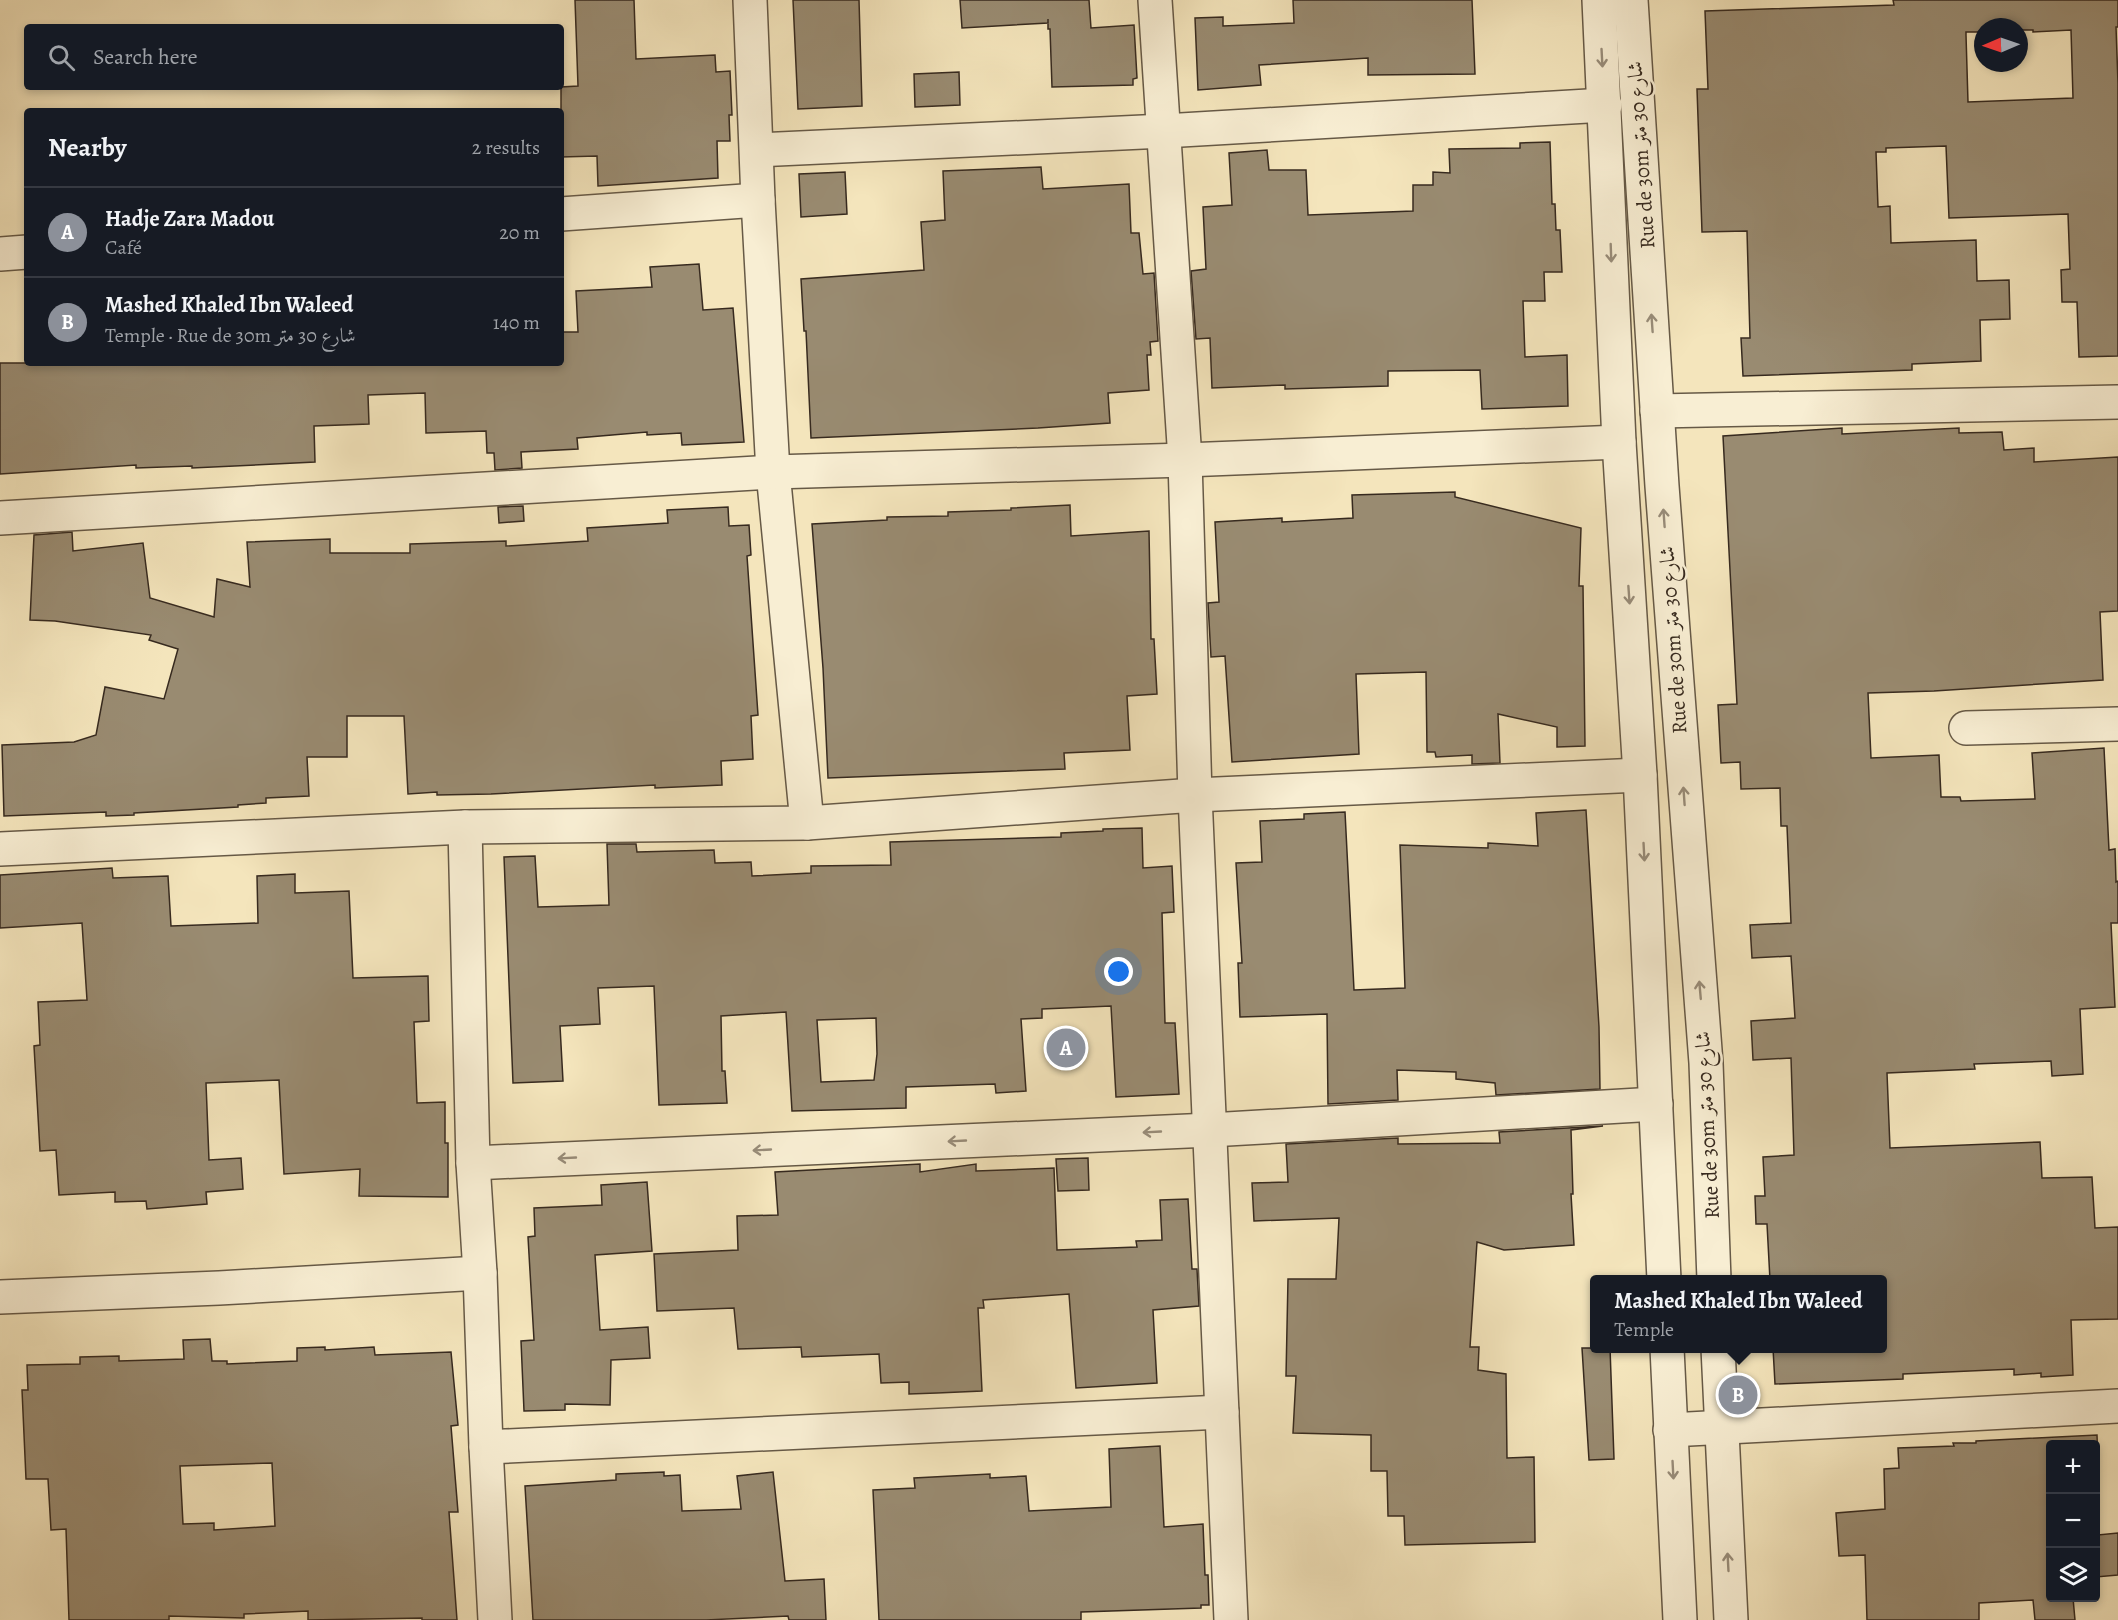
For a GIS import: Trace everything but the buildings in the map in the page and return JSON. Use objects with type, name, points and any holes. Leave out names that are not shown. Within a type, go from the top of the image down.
[{"type":"street","points":[[750,0],[773,472],[807,823]]},
{"type":"street","points":[[1155,0],[1185,460],[1195,795],[1232,1620]]},
{"type":"street","name":"Rue de 30m شارع 30 متر","points":[[1599,0],[1619,442],[1640,775],[1664,1275]]},
{"type":"street","name":"Rue de 30m شارع 30 متر","points":[[1631,0],[1657,411],[1706,1063],[1714,1275]]},
{"type":"street","points":[[757,150],[1164,132],[1605,105]]},
{"type":"street","points":[[564,214],[758,200]]},
{"type":"street","points":[[0,254],[24,252]]},
{"type":"street","points":[[1657,411],[2118,402]]},
{"type":"street","points":[[0,518],[773,472],[1185,460],[1619,442]]},
{"type":"street","points":[[1966,728],[2118,724]]},
{"type":"street","points":[[0,849],[465,827],[807,823],[1195,795],[1640,775]]},
{"type":"street","points":[[465,827],[473,1163],[495,1620]]},
{"type":"street","points":[[473,1163],[1210,1130],[1656,1104]]},
{"type":"street","points":[[0,1298],[480,1273]]},
{"type":"street","points":[[1667,1353],[1680,1620]]},
{"type":"street","points":[[1718,1353],[1731,1620]]},
{"type":"street","points":[[1671,1430],[2118,1407]]},
{"type":"street","points":[[486,1447],[1222,1412]]},
{"type":"place","name":"Hadje Zara Madou","points":[[1066,1048]]},
{"type":"place","name":"Mashed Khaled Ibn Waleed","points":[[1738,1395]]}]
